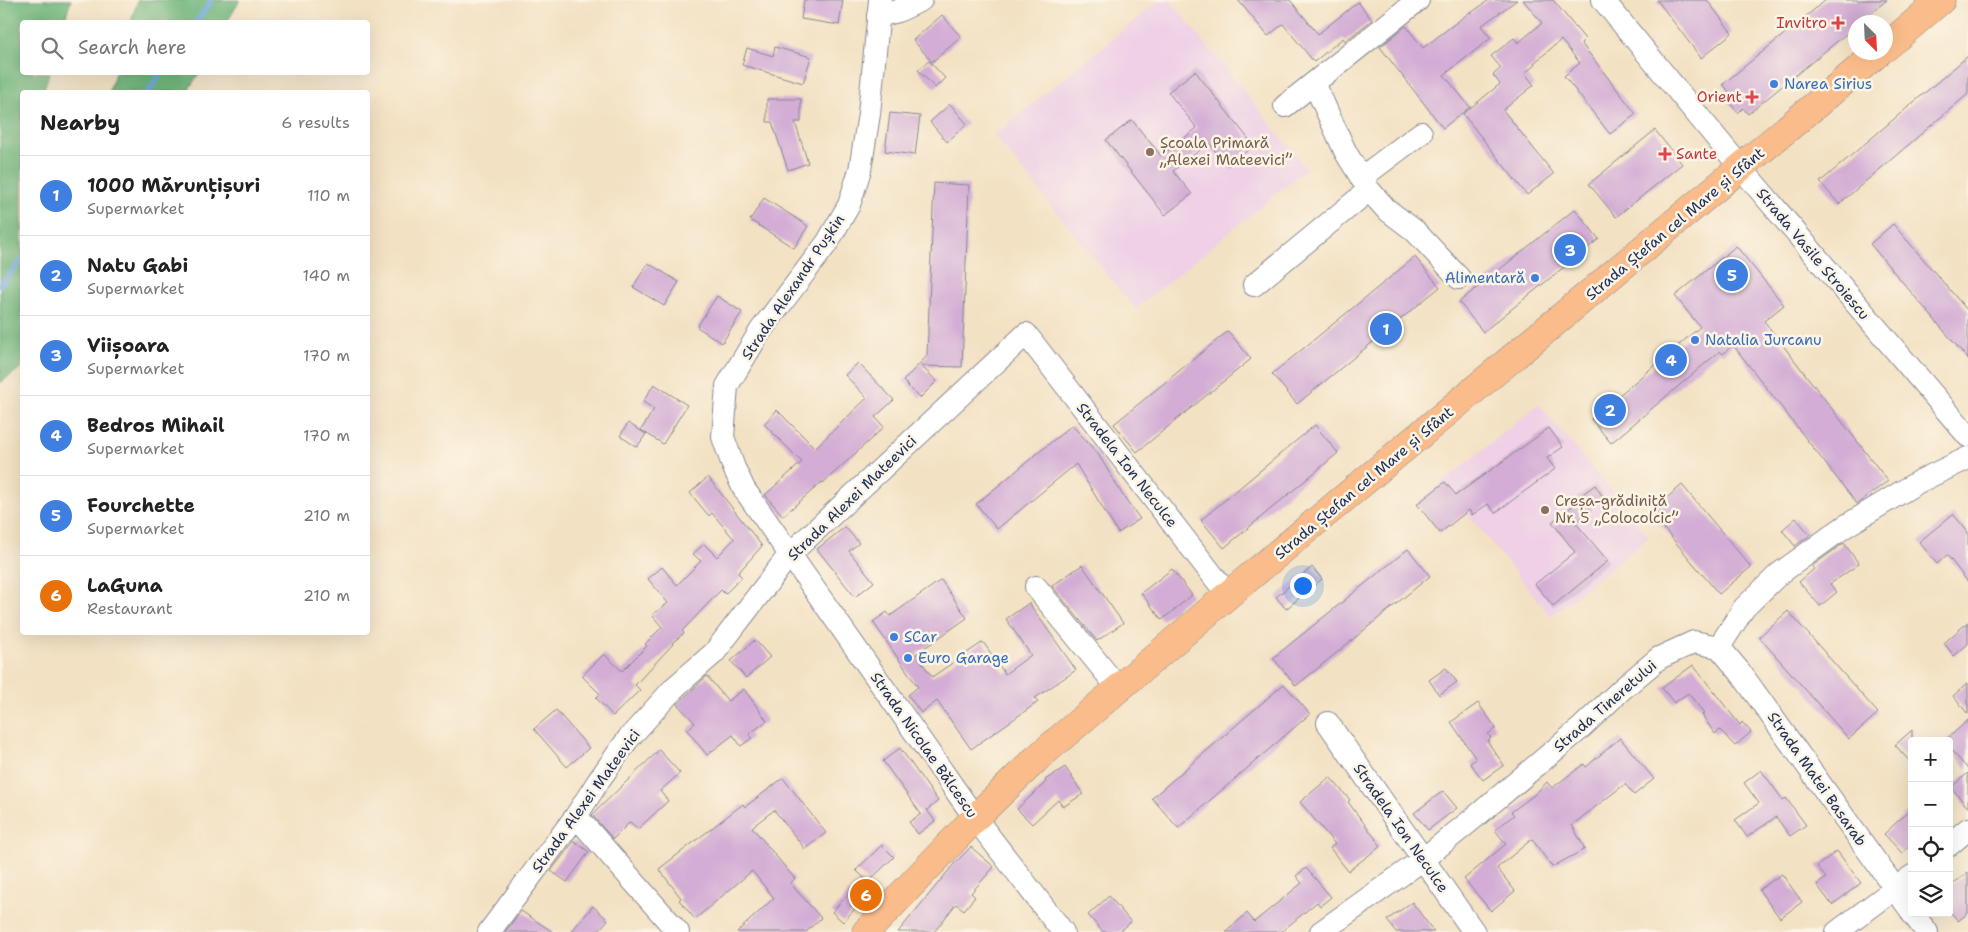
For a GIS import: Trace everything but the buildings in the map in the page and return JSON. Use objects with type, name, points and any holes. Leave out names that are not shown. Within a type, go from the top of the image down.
[{"type":"main road","points":[[1893,41],[1941,0]]},
{"type":"main road","name":"Strada Ștefan cel Mare și Sfânt","points":[[866,932],[975,818],[1036,760],[1228,595],[1742,169],[1870,60]]},
{"type":"street","points":[[879,8],[898,11],[921,0]]},
{"type":"street","points":[[1285,106],[1418,0]]},
{"type":"street","name":"Strada Vasile Stroiescu","points":[[1603,0],[1742,169],[1968,436]]},
{"type":"street","name":"Strada Alexandr Pușkin","points":[[790,554],[744,488],[734,468],[723,436],[727,386],[761,330],[828,243],[849,205],[860,170],[869,114],[879,8]]},
{"type":"street","points":[[1314,83],[1346,153],[1365,184],[1386,209],[1415,231],[1459,278]]},
{"type":"street","points":[[1254,285],[1421,133]]},
{"type":"street","name":"Strada Alexei Mateevici","points":[[489,932],[576,816],[628,739],[675,687],[714,653],[790,554],[1026,334]]},
{"type":"street","name":"Stradela Ion Neculce","points":[[1026,334],[1228,595]]},
{"type":"street","points":[[1720,648],[1744,608],[1779,574],[1852,522],[1918,482],[1968,458]]},
{"type":"street","name":"Strada Nicolae Bălcescu","points":[[790,554],[975,818],[1063,932]]},
{"type":"street","points":[[1036,587],[1119,689]]},
{"type":"street","name":"Strada Tineretului","points":[[1322,932],[1422,860],[1581,728],[1622,689],[1659,658],[1694,642],[1720,648]]},
{"type":"street","name":"Strada Matei Basarab","points":[[1720,648],[1740,672],[1908,908]]},
{"type":"street","name":"Stradela Ion Neculce","points":[[1328,723],[1474,932]]},
{"type":"street","points":[[576,816],[678,932]]},
{"type":"street","points":[[1953,842],[1968,829]]},
{"type":"street","points":[[1837,932],[1908,879]]},
{"type":"street","name":"Strada Matei Basarab","points":[[1915,917],[1927,932]]},
{"type":"shaded area","name":"Școala Primară „Alexei Mateevici”","points":[[1160,0],[1170,0],[1307,169],[1135,309],[994,135]]},
{"type":"shaded area","name":"Creșa-grădiniță Nr. 5 „Colocolcic”","points":[[1539,404],[1649,537],[1551,616],[1442,483]]},
{"type":"green space","points":[[0,0],[71,0],[65,20],[20,20],[20,75],[48,75],[44,90],[20,90],[20,368],[0,383]]},
{"type":"green space","points":[[138,0],[240,0],[228,20],[132,20]]},
{"type":"green space","points":[[114,75],[198,75],[188,90],[110,90]]},
{"type":"waterway","points":[[197,20],[212,0]]},
{"type":"waterway","points":[[149,90],[160,75]]},
{"type":"waterway","points":[[0,285],[20,262]]},
{"type":"place","name":"Invitro","points":[[1838,23]]},
{"type":"place","name":"Narea Sirius","points":[[1774,84]]},
{"type":"place","name":"Orient","points":[[1752,97]]},
{"type":"place","name":"Școala Primară „Alexei Mateevici”","points":[[1150,152]]},
{"type":"place","name":"Sante","points":[[1665,154]]},
{"type":"place","name":"Viișoara","points":[[1570,250]]},
{"type":"place","name":"Fourchette","points":[[1732,275]]},
{"type":"place","name":"Alimentară","points":[[1535,278]]},
{"type":"place","name":"1000 Mărunțișuri","points":[[1386,329]]},
{"type":"place","name":"Natalia Jurcanu","points":[[1695,340]]},
{"type":"place","name":"Bedros Mihail","points":[[1671,360]]},
{"type":"place","name":"Natu Gabi","points":[[1610,410]]},
{"type":"place","name":"Creșa-grădiniță Nr. 5 „Colocolcic”","points":[[1545,510]]},
{"type":"place","name":"SCar","points":[[894,637]]},
{"type":"place","name":"Euro Garage","points":[[908,658]]},
{"type":"place","name":"LaGuna","points":[[866,895]]}]
